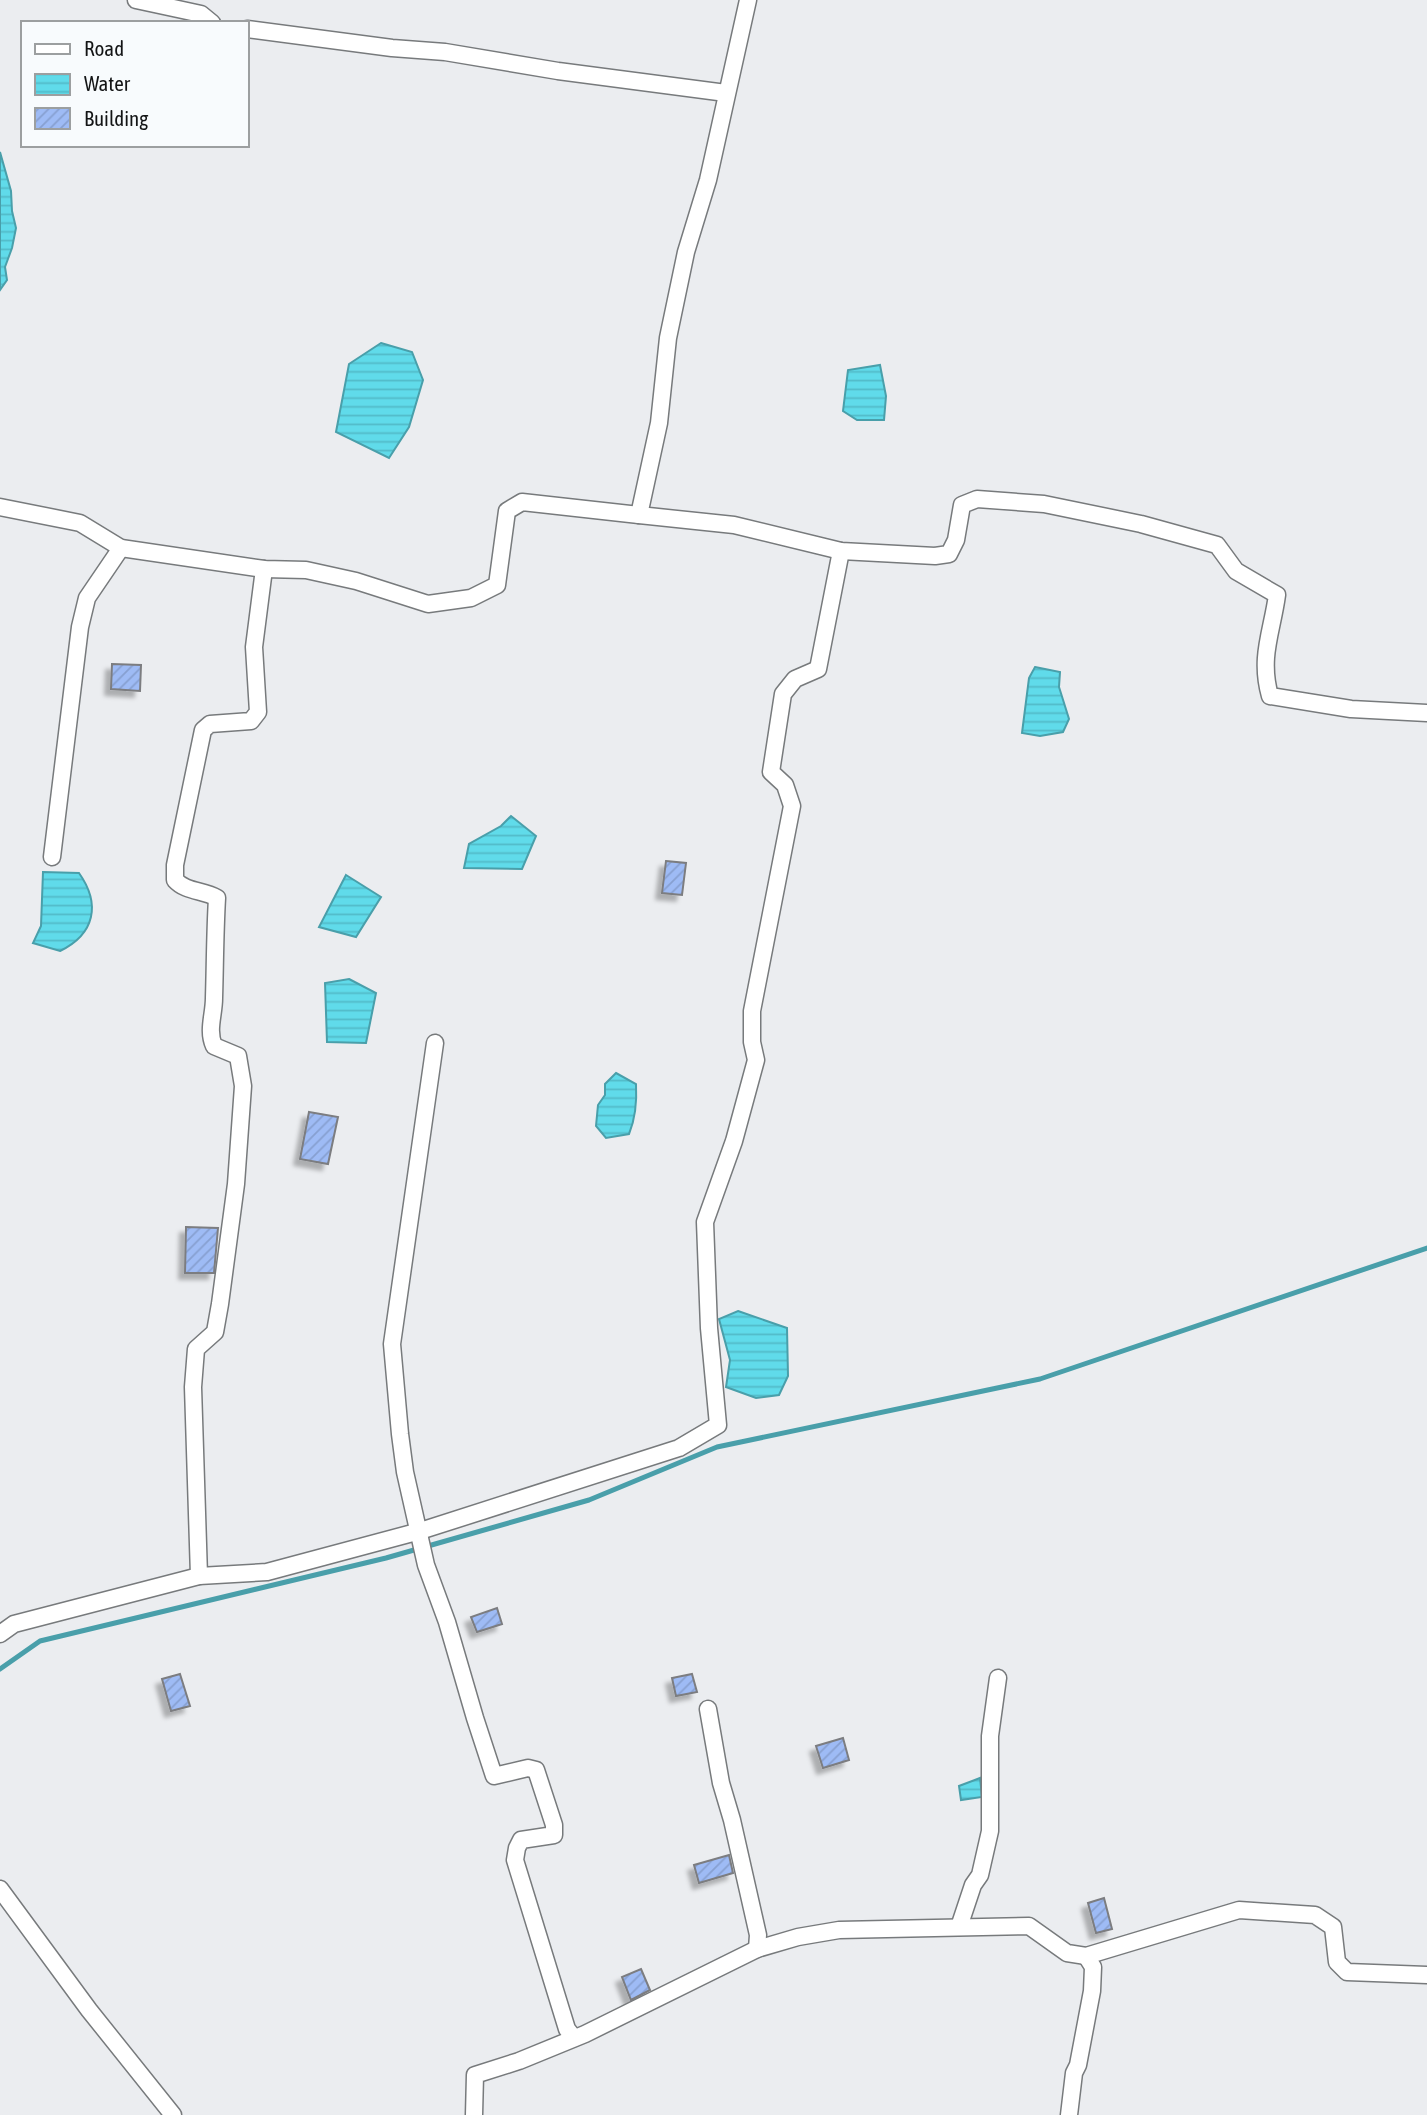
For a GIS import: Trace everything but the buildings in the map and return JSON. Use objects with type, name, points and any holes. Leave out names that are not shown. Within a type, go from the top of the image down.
[{"type":"street","points":[[136,0],[201,14],[210,21]]},
{"type":"street","points":[[639,515],[659,423],[670,326],[686,252],[708,180],[748,0]]},
{"type":"street","points":[[248,29],[392,48],[445,52],[558,71],[726,93]]},
{"type":"street","points":[[0,507],[80,523],[121,548],[264,569],[306,570],[356,581],[428,604],[471,598],[497,586],[506,511],[522,502],[734,525],[841,551],[934,556],[949,554],[956,540],[962,505],[977,499],[1056,507],[1142,524],[1217,544],[1236,571],[1277,594],[1274,620],[1265,649],[1265,679],[1270,696],[1351,709],[1427,713]]},
{"type":"street","points":[[52,857],[86,597],[121,548]]},
{"type":"street","points":[[0,1634],[14,1625],[199,1576],[267,1572],[422,1541],[679,1448],[718,1425],[709,1328],[705,1222],[734,1141],[755,1060],[752,1011],[792,806],[785,785],[771,772],[783,694],[794,679],[818,669],[841,551]]},
{"type":"street","points":[[199,1576],[193,1387],[196,1349],[215,1332],[236,1184],[243,1086],[238,1056],[214,1046],[209,1035],[214,999],[217,898],[207,892],[181,887],[175,880],[175,865],[203,730],[210,724],[251,721],[258,712],[254,647],[264,569]]},
{"type":"street","points":[[435,1043],[392,1344],[405,1472],[422,1541],[494,1776],[528,1768],[536,1770],[554,1825],[554,1835],[521,1840],[515,1860],[567,2029],[574,2038]]},
{"type":"street","points":[[959,1927],[973,1885],[980,1875],[990,1831],[990,1735],[998,1678]]},
{"type":"street","points":[[708,1709],[721,1783],[758,1935],[757,1949]]},
{"type":"street","points":[[0,1889],[89,2010],[173,2115]]},
{"type":"street","points":[[474,2115],[475,2075],[519,2061],[574,2038],[706,1977],[757,1949],[798,1937],[839,1930],[1029,1926],[1067,1953],[1086,1956],[1239,1910],[1315,1915],[1333,1927],[1337,1962],[1347,1972],[1427,1975]]},
{"type":"street","points":[[1069,2115],[1074,2073],[1078,2065],[1092,1991],[1093,1967],[1086,1956]]},
{"type":"water","points":[[0,152],[11,191],[16,228],[5,267],[7,280],[0,290]]},
{"type":"water","points":[[381,343],[412,352],[423,380],[409,427],[389,458],[336,432],[349,364]]},
{"type":"water","points":[[880,365],[886,396],[884,420],[857,420],[843,411],[848,370]]},
{"type":"water","points":[[1035,667],[1060,672],[1059,687],[1069,719],[1063,732],[1040,736],[1022,733],[1029,678]]},
{"type":"water","points":[[511,816],[536,836],[522,869],[464,868],[469,844],[501,826]]},
{"type":"water","points":[[43,872],[79,873],[90,896],[92,907],[87,927],[72,944],[60,951],[33,943],[41,926]]},
{"type":"water","points":[[346,875],[381,897],[356,937],[319,927]]},
{"type":"water","points":[[349,979],[376,993],[366,1043],[327,1042],[325,983]]},
{"type":"water","points":[[616,1073],[636,1084],[636,1109],[629,1134],[606,1138],[596,1126],[598,1105],[605,1095],[605,1084]]},
{"type":"water","points":[[738,1311],[787,1328],[788,1376],[779,1395],[756,1398],[726,1387],[730,1360],[719,1319]]},
{"type":"water","points":[[980,1778],[982,1797],[961,1800],[959,1786]]},
{"type":"waterway","points":[[0,1669],[40,1641],[386,1558],[589,1500],[717,1447],[1040,1379],[1427,1248]]}]
